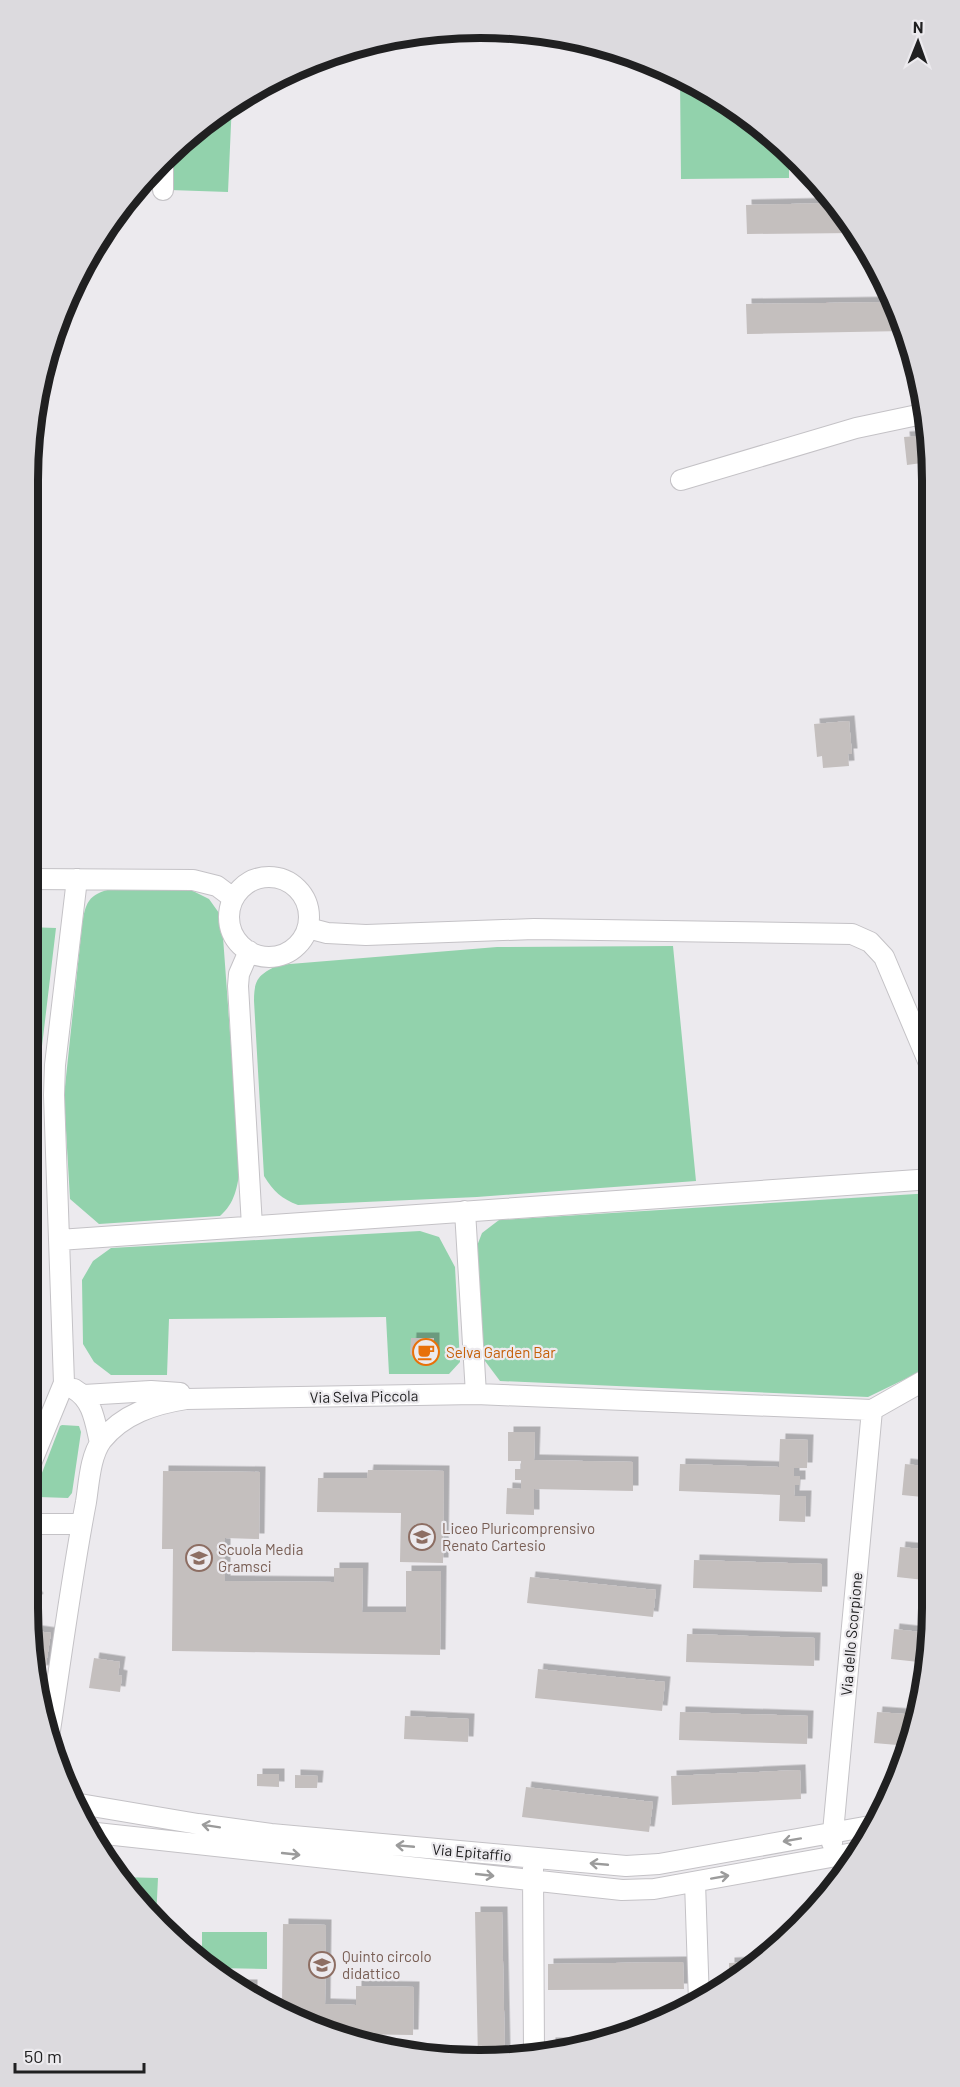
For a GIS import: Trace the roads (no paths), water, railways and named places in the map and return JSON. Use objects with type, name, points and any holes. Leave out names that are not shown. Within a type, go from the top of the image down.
[{"type":"street","points":[[163,171],[163,190]]},
{"type":"street","points":[[681,480],[856,428],[918,415]]},
{"type":"street","points":[[257,878],[284,879],[297,888],[307,902],[308,927],[305,936],[295,947],[281,955],[262,957],[249,951],[235,939],[230,926],[229,912],[233,898],[243,886],[257,878]]},
{"type":"street","points":[[38,879],[193,880],[217,886],[233,898]]},
{"type":"street","points":[[38,1446],[64,1383],[54,1085],[77,879]]},
{"type":"street","points":[[308,927],[327,933],[366,935],[534,929],[852,934],[870,942],[884,957],[922,1047]]},
{"type":"street","points":[[249,951],[242,967],[238,987],[252,1226]]},
{"type":"street","points":[[58,1240],[922,1180]]},
{"type":"street","points":[[465,1212],[476,1394]]},
{"type":"street","points":[[872,1410],[922,1382]]},
{"type":"street","points":[[64,1383],[84,1395],[92,1411],[100,1443]]},
{"type":"street","points":[[84,1395],[151,1391],[176,1392],[218,1399]]},
{"type":"street","name":"Via Selva Piccola","points":[[52,1718],[94,1458],[100,1443],[122,1421],[142,1410],[176,1401],[476,1394],[872,1410]]},
{"type":"street","name":"Via dello Scorpione","points":[[830,1857],[872,1410]]},
{"type":"street","points":[[38,1524],[82,1524]]},
{"type":"street","name":"Via Epitaffio","points":[[84,1805],[231,1830],[626,1866],[863,1827]]},
{"type":"street","name":"Via Epitaffio","points":[[100,1833],[639,1890],[847,1855]]},
{"type":"street","points":[[533,1858],[534,2046]]},
{"type":"street","points":[[695,1882],[699,1991]]},
{"type":"place","name":"Selva Garden Bar","points":[[426,1352]]},
{"type":"place","name":"Liceo Pluricomprensivo Renato Cartesio","points":[[422,1537]]},
{"type":"place","name":"Scuola Media Gramsci","points":[[199,1558]]},
{"type":"place","name":"Quinto circolo didattico","points":[[322,1965]]}]
